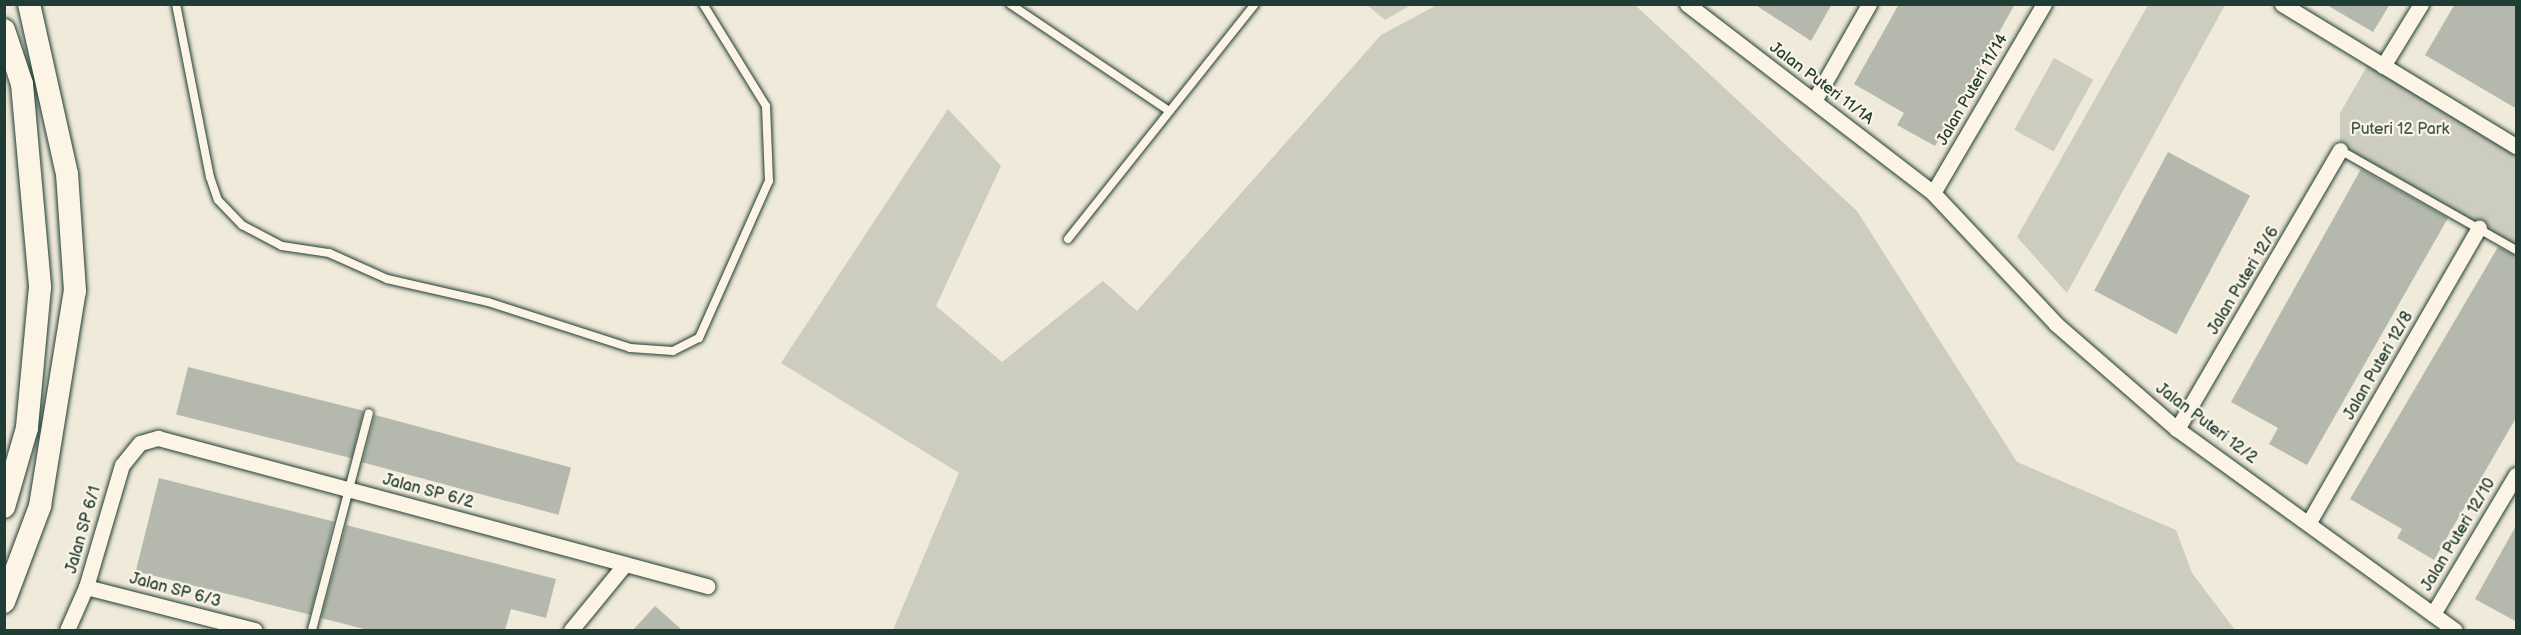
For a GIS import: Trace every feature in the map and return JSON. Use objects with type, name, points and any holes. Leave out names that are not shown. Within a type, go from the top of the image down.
[{"type":"street","points":[[4,602],[40,506],[75,291],[67,174],[29,4]]},
{"type":"street","name":"Jalan Puteri 11/1A","points":[[1687,4],[1933,193]]},
{"type":"street","points":[[1814,101],[1869,4]]},
{"type":"street","name":"Jalan Puteri 11/14","points":[[1933,193],[2044,4]]},
{"type":"street","points":[[2282,4],[2517,146]]},
{"type":"street","points":[[2384,66],[2421,4]]},
{"type":"street","points":[[4,30],[22,84],[40,287],[27,429],[4,507]]},
{"type":"street","name":"Jalan Puteri 12/6","points":[[2177,429],[2340,150]]},
{"type":"street","name":"Jalan Puteri 12/2","points":[[1933,193],[2056,324],[2177,429],[2309,522],[2455,630]]},
{"type":"street","name":"Jalan Puteri 12/8","points":[[2309,522],[2479,228]]},
{"type":"street","name":"Jalan SP 6/2","points":[[140,443],[158,438],[707,586]]},
{"type":"street","name":"Jalan SP 6/1","points":[[68,630],[86,587],[122,465],[140,443]]},
{"type":"street","name":"Jalan Puteri 12/10","points":[[2433,614],[2517,475]]},
{"type":"street","points":[[571,630],[625,564]]},
{"type":"street","name":"Jalan SP 6/3","points":[[86,587],[248,630]]},
{"type":"lane","points":[[176,4],[210,177],[218,200],[242,225],[282,246],[329,253],[387,279],[489,302],[630,348],[673,351],[699,338],[769,181],[766,106],[703,4]]},
{"type":"lane","points":[[1010,4],[1168,110]]},
{"type":"lane","points":[[1068,239],[1168,110],[1255,4]]},
{"type":"lane","points":[[2340,150],[2517,250]]},
{"type":"lane","points":[[312,630],[369,414]]},
{"type":"green space","points":[[1367,5],[1411,5],[1385,20]]},
{"type":"green space","points":[[1437,5],[1635,5],[1857,211],[2017,462],[2176,530],[2192,573],[2235,630],[893,630],[959,473],[781,363],[948,109],[1001,166],[936,306],[1002,362],[1103,281],[1137,311],[1381,35]]},
{"type":"green space","points":[[2148,5],[2225,5],[2067,293],[2017,237]]},
{"type":"green space","points":[[2054,58],[2093,80],[2054,152],[2014,130]]},
{"type":"green space","name":"Puteri 12 Park","points":[[2370,61],[2516,146],[2516,250],[2340,150],[2340,113]]},
{"type":"building","points":[[1754,4],[1832,4],[1811,41]]},
{"type":"building","points":[[1899,4],[2015,4],[1935,146],[1897,125],[1904,113],[1854,84]]},
{"type":"building","points":[[2325,4],[2390,4],[2373,32]]},
{"type":"building","points":[[2455,4],[2517,4],[2517,109],[2425,55]]},
{"type":"building","points":[[2168,152],[2250,196],[2176,334],[2094,291]]},
{"type":"building","points":[[2361,169],[2448,218],[2307,465],[2269,444],[2278,428],[2231,402]]},
{"type":"building","points":[[2498,247],[2517,256],[2517,416],[2434,560],[2397,538],[2402,529],[2350,499]]},
{"type":"building","points":[[188,367],[364,411],[352,458],[176,415]]},
{"type":"building","points":[[375,415],[571,468],[558,515],[362,462]]},
{"type":"building","points":[[159,478],[334,522],[310,615],[136,571]]},
{"type":"building","points":[[2517,524],[2517,622],[2475,599]]},
{"type":"building","points":[[346,525],[556,579],[546,618],[511,609],[505,630],[368,630],[321,618]]},
{"type":"building","points":[[655,606],[682,630],[633,630]]}]
